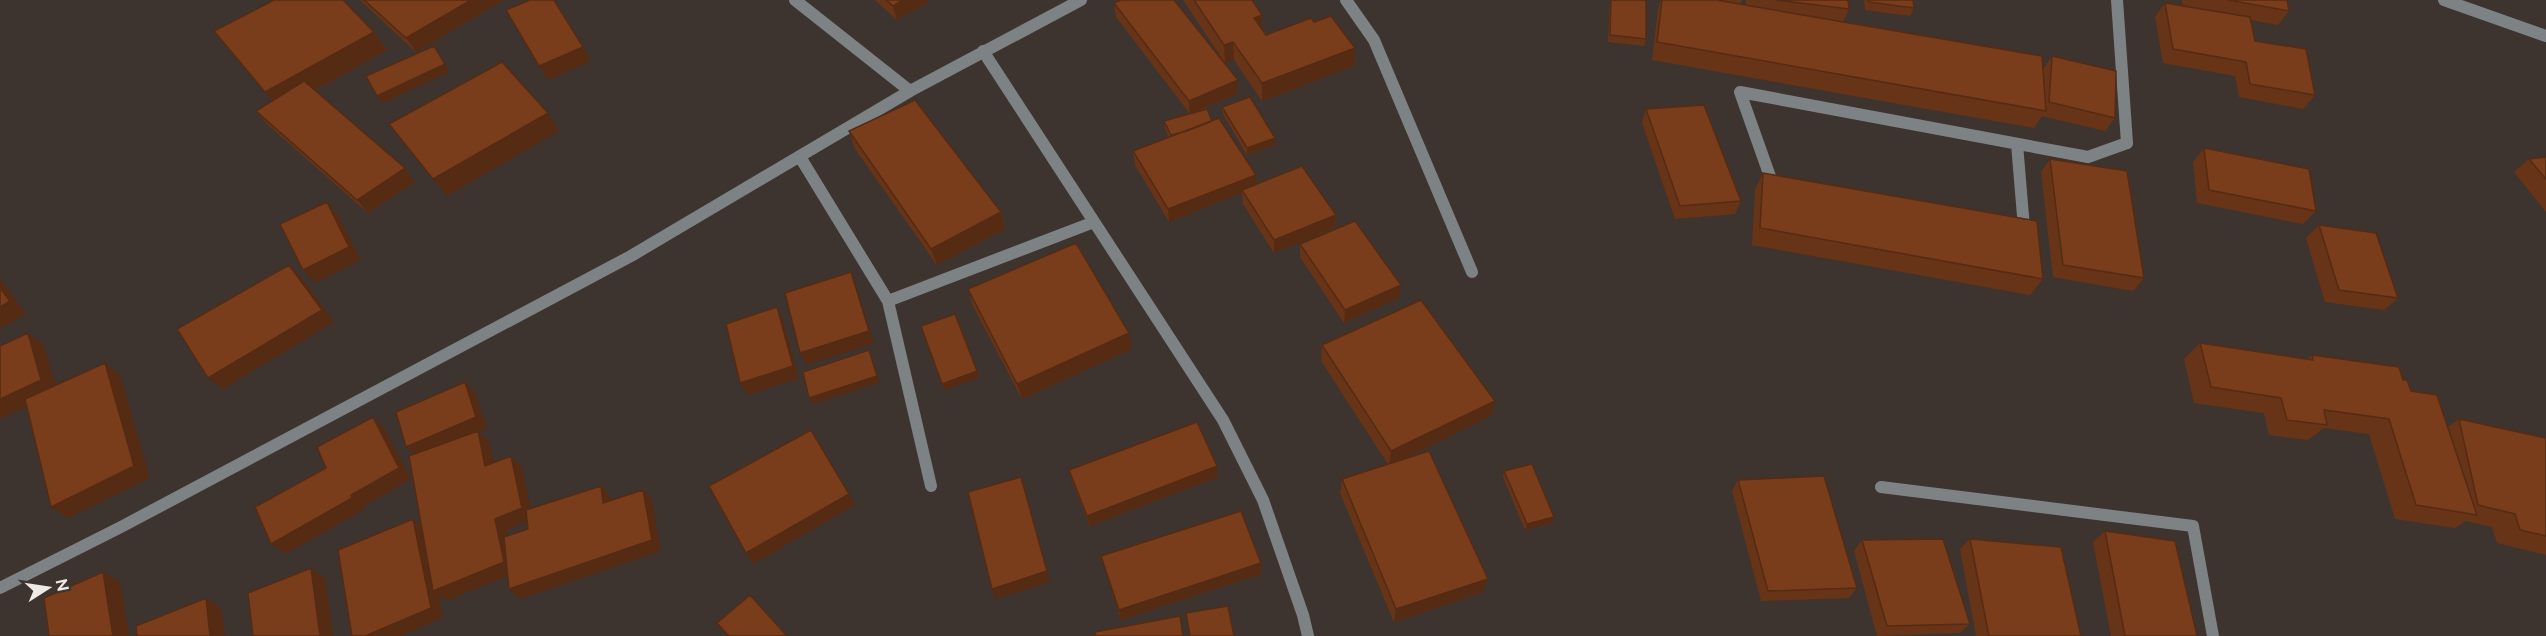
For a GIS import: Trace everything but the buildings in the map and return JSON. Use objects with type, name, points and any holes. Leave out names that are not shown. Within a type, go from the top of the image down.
[{"type":"street","points":[[795,0],[910,92]]},
{"type":"street","points":[[0,588],[121,527],[631,256],[910,92],[1081,0]]},
{"type":"street","points":[[1346,0],[1374,40],[1472,272]]},
{"type":"street","points":[[1784,187],[1773,185],[1740,93],[2088,157],[2127,143],[2117,0]]},
{"type":"street","points":[[2444,0],[2546,36]]},
{"type":"street","points":[[983,51],[1223,420],[1263,500],[1304,615],[1308,636]]},
{"type":"street","points":[[2001,224],[2024,228],[2017,144]]},
{"type":"street","points":[[800,157],[888,301],[931,486]]},
{"type":"street","points":[[888,301],[1094,222]]},
{"type":"street","points":[[1881,487],[2193,526],[2214,636]]}]
